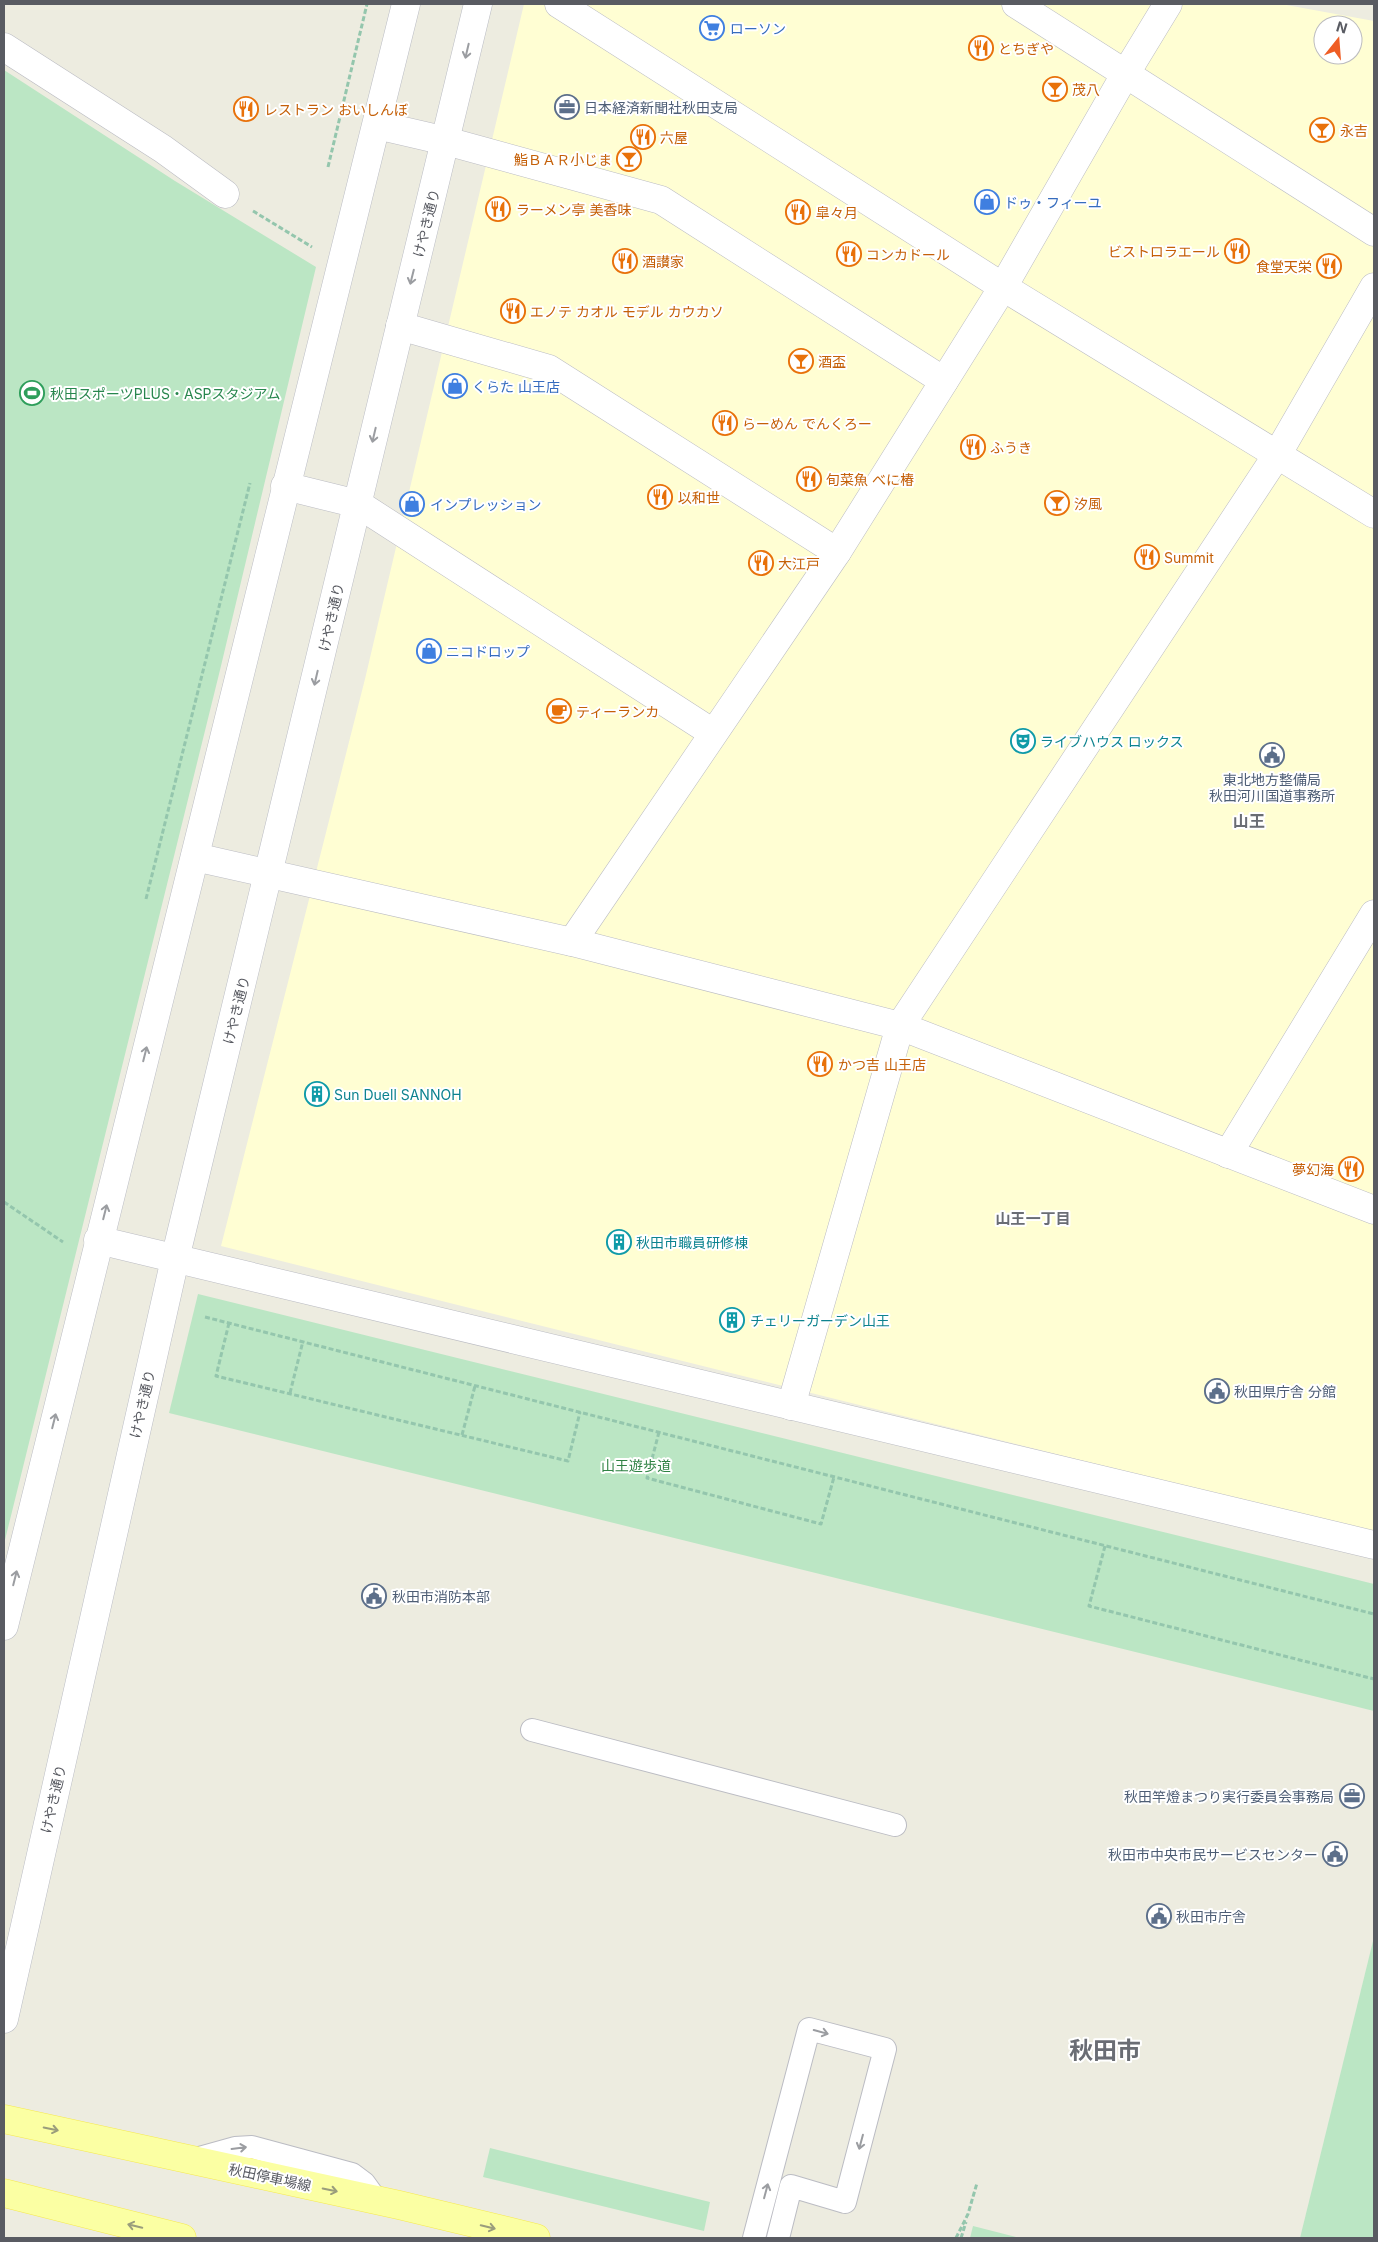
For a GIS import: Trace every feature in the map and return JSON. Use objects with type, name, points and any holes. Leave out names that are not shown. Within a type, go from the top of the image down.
[{"type":"main road","name":"秋田停車場線","points":[[4,2119],[378,2201],[536,2238]]},
{"type":"main road","points":[[4,2193],[182,2238]]},
{"type":"street","points":[[4,1626],[98,1240],[196,857],[285,486],[406,4]]},
{"type":"street","name":"けやき通り","points":[[4,2019],[175,1259],[478,4]]},
{"type":"street","points":[[559,4],[1003,288],[1374,514]]},
{"type":"street","points":[[1016,4],[1374,232]]},
{"type":"street","points":[[572,942],[837,552],[1003,288],[1126,73],[1168,4]]},
{"type":"street","points":[[4,47],[163,149],[225,194]]},
{"type":"street","points":[[377,125],[446,141],[661,200],[944,381]]},
{"type":"street","points":[[791,1406],[900,1026],[1277,455],[1374,287]]},
{"type":"street","points":[[400,326],[549,369],[837,552]]},
{"type":"street","points":[[285,486],[358,504],[713,733]]},
{"type":"street","points":[[196,857],[572,942],[900,1026],[1374,1210]]},
{"type":"street","points":[[1228,1154],[1374,914]]},
{"type":"street","points":[[98,1240],[1374,1545]]},
{"type":"lane","points":[[532,1730],[895,1825]]},
{"type":"lane","points":[[754,2238],[809,2029],[885,2049],[845,2202],[791,2186],[778,2238]]},
{"type":"path","points":[[225,194],[340,264]]},
{"type":"path","points":[[4,1202],[63,1242]]},
{"type":"path","points":[[205,1317],[1374,1614]]},
{"type":"path","points":[[229,1323],[216,1376],[568,1461],[580,1412]]},
{"type":"path","points":[[290,1393],[303,1342]]},
{"type":"path","points":[[462,1435],[475,1386]]},
{"type":"path","points":[[659,1432],[647,1478],[821,1524],[834,1477]]},
{"type":"path","points":[[1105,1546],[1089,1606],[1374,1679]]},
{"type":"path","points":[[961,2238],[977,2183]]},
{"type":"path","points":[[956,2238],[968,2214]]},
{"type":"shaded area","points":[[524,4],[1281,4],[1341,15],[1313,15],[1313,65],[1363,65],[1363,19],[1374,21],[1374,1533],[221,1246],[365,679]]},
{"type":"green space","points":[[4,70],[175,181],[316,267],[220,670],[4,1544]]},
{"type":"green space","name":"山王遊歩道","points":[[198,1294],[1374,1584],[1374,1711],[169,1413]]},
{"type":"green space","points":[[1374,1937],[1374,2238],[1300,2238]]},
{"type":"green space","points":[[490,2148],[710,2202],[704,2231],[483,2177]]},
{"type":"green space","points":[[973,2226],[1020,2238],[970,2238]]},
{"type":"place","name":"ローソン","points":[[712,28]]},
{"type":"place","name":"とちぎや","points":[[981,48]]},
{"type":"place","name":"茂八","points":[[1055,89]]},
{"type":"place","name":"日本経済新聞社秋田支局","points":[[567,107]]},
{"type":"place","name":"レストラン おいしんぼ","points":[[246,109]]},
{"type":"place","name":"永吉","points":[[1322,130]]},
{"type":"place","name":"六屋","points":[[643,137]]},
{"type":"place","name":"鮨ＢＡＲ小じま","points":[[629,159]]},
{"type":"place","name":"ドゥ・フィーユ","points":[[987,202]]},
{"type":"place","name":"ラーメン亭 美香味","points":[[498,209]]},
{"type":"place","name":"皐々月","points":[[798,212]]},
{"type":"place","name":"ビストロラエール","points":[[1237,251]]},
{"type":"place","name":"コンカドール","points":[[849,254]]},
{"type":"place","name":"酒讃家","points":[[625,261]]},
{"type":"place","name":"食堂天栄","points":[[1329,266]]},
{"type":"place","name":"エノテ カオル モデル カウカソ","points":[[513,311]]},
{"type":"place","name":"酒盃","points":[[801,361]]},
{"type":"place","name":"くらた 山王店","points":[[455,386]]},
{"type":"place","name":"秋田スポーツPLUS・ASPスタジアム","points":[[32,393]]},
{"type":"place","name":"らーめん でんくろー","points":[[725,423]]},
{"type":"place","name":"ふうき","points":[[973,447]]},
{"type":"place","name":"旬菜魚 べに椿","points":[[809,479]]},
{"type":"place","name":"以和世","points":[[660,497]]},
{"type":"place","name":"汐風","points":[[1057,503]]},
{"type":"place","name":"インプレッション","points":[[412,504]]},
{"type":"place","name":"Summit","points":[[1147,557]]},
{"type":"place","name":"大江戸","points":[[761,563]]},
{"type":"place","name":"ニコドロップ","points":[[429,651]]},
{"type":"place","name":"ティーランカ","points":[[559,711]]},
{"type":"place","name":"ライブハウス ロックス","points":[[1023,741]]},
{"type":"place","name":"東北地方整備局 秋田河川国道事務所","points":[[1272,755]]},
{"type":"place","name":"かつ吉 山王店","points":[[820,1064]]},
{"type":"place","name":"Sun Duell SANNOH","points":[[317,1094]]},
{"type":"place","name":"夢幻海","points":[[1351,1169]]},
{"type":"place","name":"秋田市職員研修棟","points":[[619,1242]]},
{"type":"place","name":"チェリーガーデン山王","points":[[732,1320]]},
{"type":"place","name":"秋田県庁舎 分館","points":[[1217,1391]]},
{"type":"place","name":"秋田市消防本部","points":[[374,1596]]},
{"type":"place","name":"秋田竿燈まつり実行委員会事務局","points":[[1352,1796]]},
{"type":"place","name":"秋田市中央市民サービスセンター","points":[[1335,1854]]},
{"type":"place","name":"秋田市庁舎","points":[[1159,1916]]},
{"type":"district","name":"山王","points":[[1249,821]]},
{"type":"district","name":"山王一丁目","points":[[1033,1218]]},
{"type":"district","name":"秋田市","points":[[1105,2050]]}]
